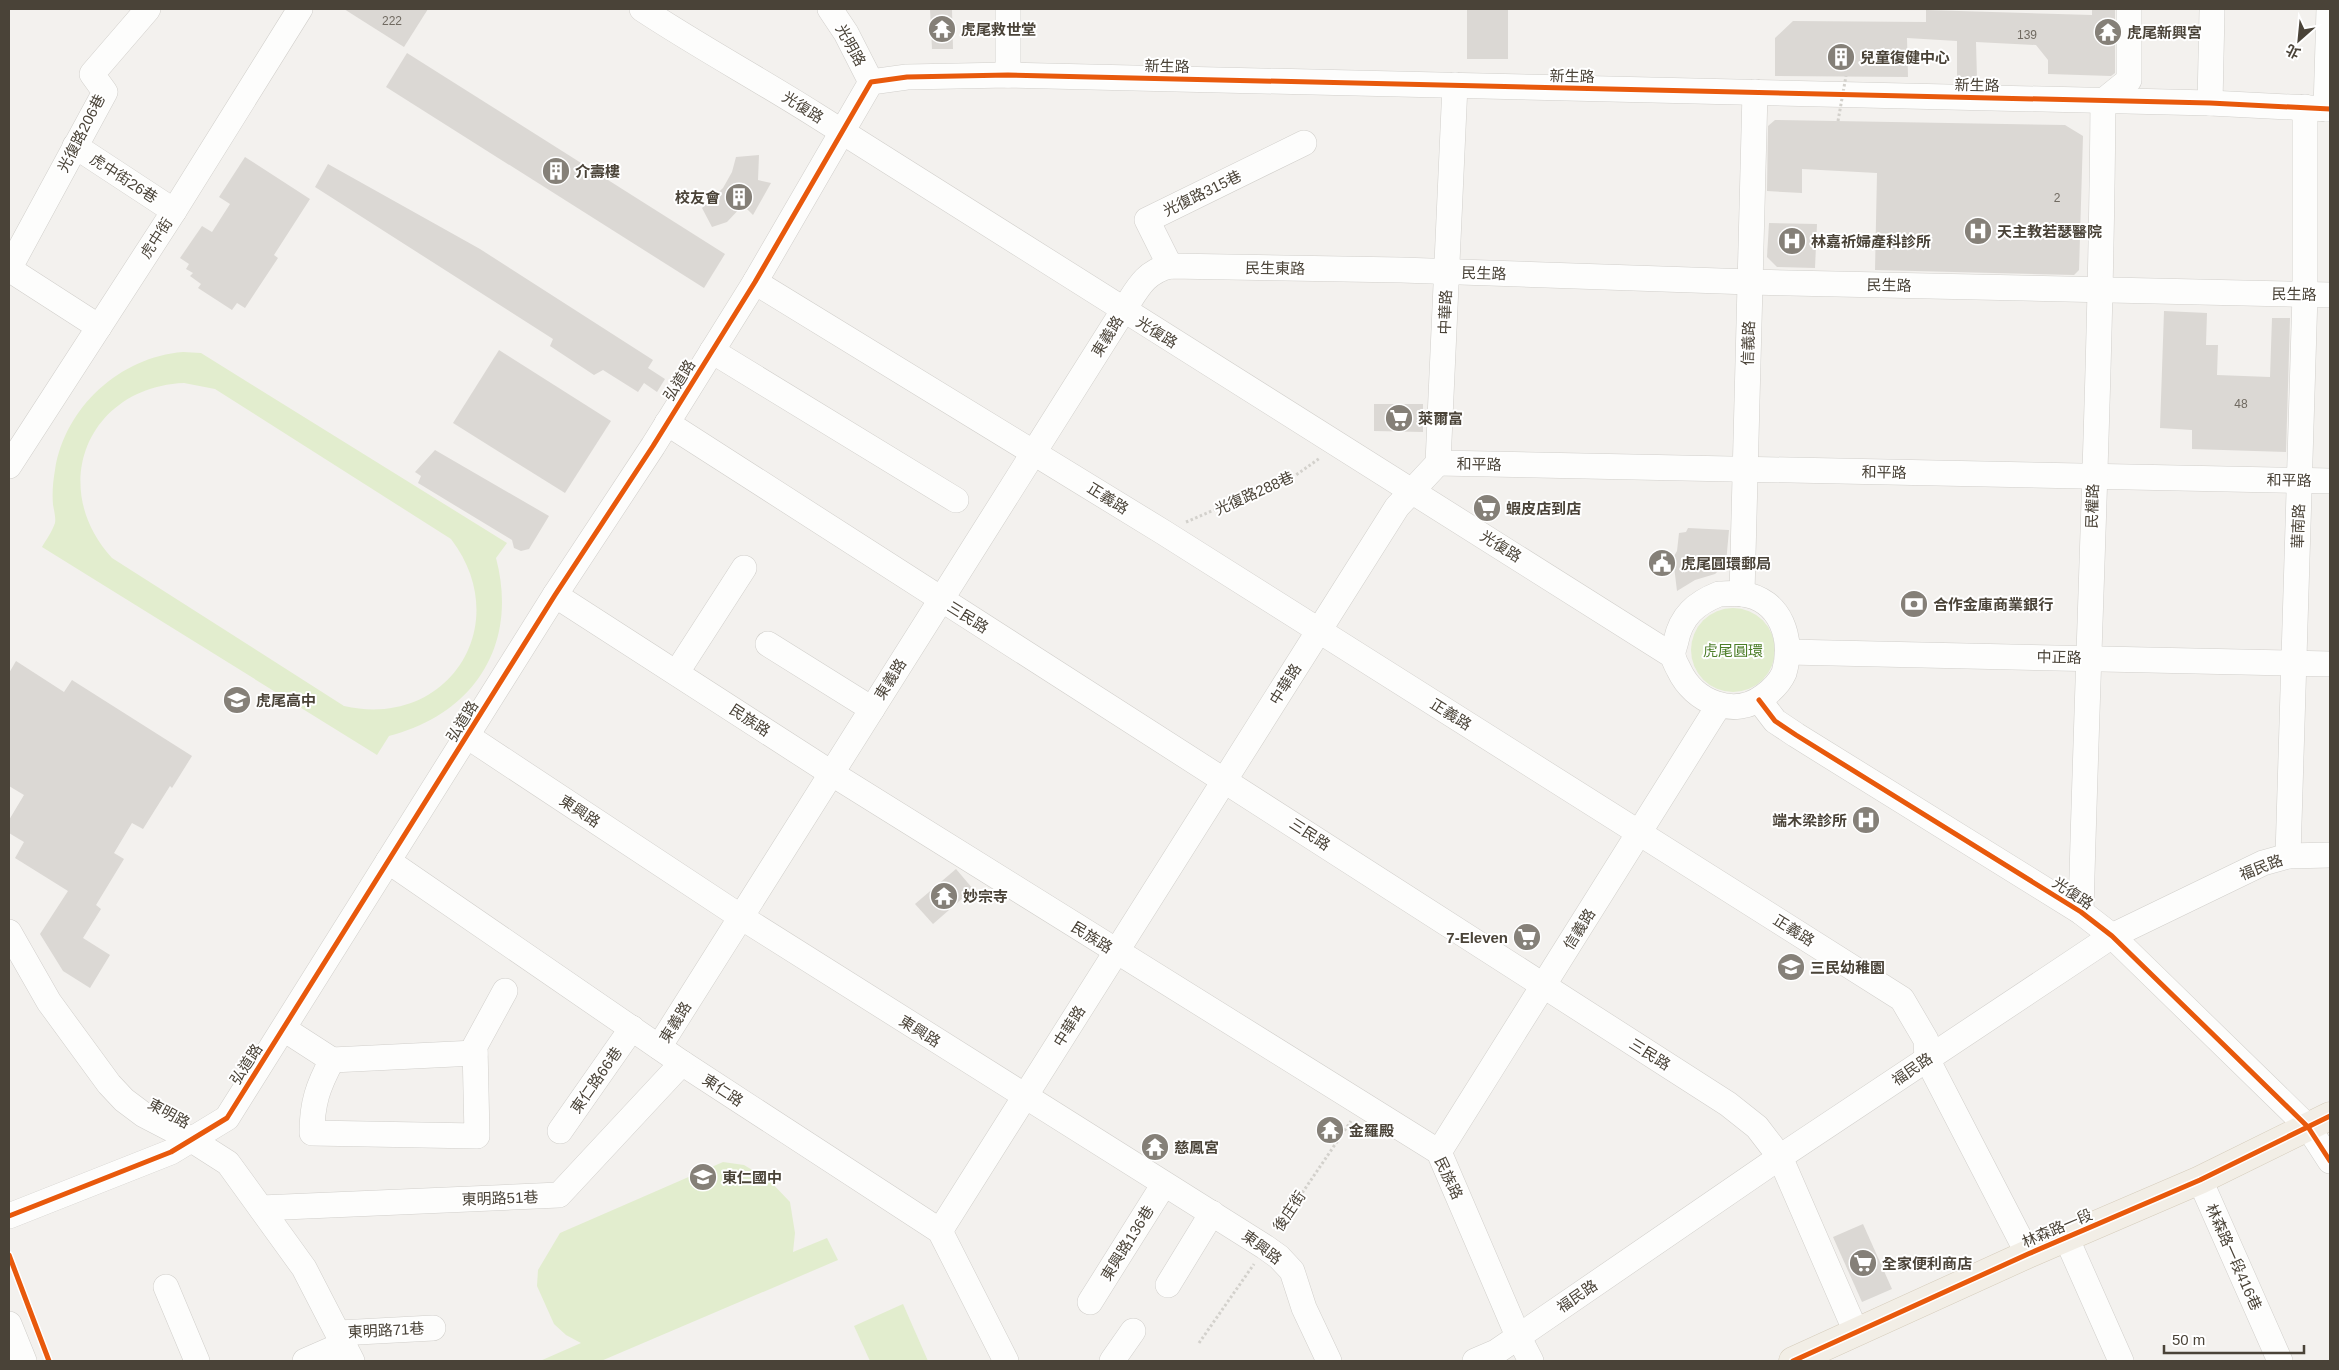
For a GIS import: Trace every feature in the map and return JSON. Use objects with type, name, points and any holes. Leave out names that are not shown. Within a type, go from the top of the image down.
[{"type":"main road","name":"林森路一段","points":[[1793,1361],[1828,1354],[1856,1332],[2028,1254],[2200,1180],[2319,1121]]},
{"type":"street","name":"光復路206巷","points":[[9,269],[105,92],[92,74],[148,9]]},
{"type":"street","name":"虎中街","points":[[9,466],[174,211],[300,9]]},
{"type":"street","name":"光復路","points":[[642,9],[842,132],[1123,311],[1339,444],[1673,656]]},
{"type":"street","name":"光明路","points":[[830,9],[846,33],[871,82]]},
{"type":"street","points":[[1008,9],[1008,74]]},
{"type":"street","points":[[2103,101],[2129,80],[2129,9]]},
{"type":"street","name":"華南路","points":[[2288,856],[2305,294],[2329,9]]},
{"type":"street","points":[[2210,103],[2212,11]]},
{"type":"street","name":"新生路","points":[[871,82],[907,77],[1008,74],[2210,103],[2320,108]]},
{"type":"street","points":[[842,132],[871,82]]},
{"type":"street","name":"中華路","points":[[940,1231],[1397,507],[1438,463],[1455,85]]},
{"type":"street","name":"信義路","points":[[1742,594],[1755,92]]},
{"type":"street","name":"民權路","points":[[2081,912],[2087,657],[2101,290],[2103,101]]},
{"type":"street","name":"弘道路","points":[[9,1216],[171,1152],[227,1118],[712,351],[755,282],[842,132]]},
{"type":"street","name":"光復路315巷","points":[[1170,266],[1147,220],[1304,143]]},
{"type":"street","name":"虎中街26巷","points":[[75,146],[174,211]]},
{"type":"street","name":"民生東路","points":[[1123,311],[1148,275],[1158,269],[1170,266],[1447,272]]},
{"type":"street","points":[[9,269],[99,327]]},
{"type":"street","name":"民生路","points":[[1447,272],[1750,282],[2330,295]]},
{"type":"street","name":"正義路","points":[[755,282],[1163,532],[1902,999],[1926,1040],[1927,1060],[2028,1254]]},
{"type":"street","name":"東義路","points":[[659,1047],[1123,311]]},
{"type":"street","points":[[712,351],[956,500]]},
{"type":"street","name":"三民路","points":[[667,423],[940,600],[1225,779],[1728,1104],[1757,1127],[1780,1157],[1856,1332]]},
{"type":"street","name":"和平路","points":[[1438,463],[2330,481]]},
{"type":"street","points":[[677,672],[744,568]]},
{"type":"street","points":[[1719,594],[1742,594],[1756,598],[1771,608],[1782,622],[1788,640],[1788,652],[1783,675],[1773,689],[1759,700],[1742,705],[1719,705],[1694,692],[1684,680],[1673,656],[1678,631],[1687,614],[1701,601],[1719,594]]},
{"type":"street","name":"民族路","points":[[556,595],[831,773],[1439,1152],[1518,1336],[1531,1361]]},
{"type":"street","points":[[768,644],[872,709]]},
{"type":"street","name":"中正路","points":[[1788,652],[2087,657],[2330,664]]},
{"type":"street","name":"光復路","points":[[1759,700],[1775,721],[2081,912],[2112,936],[2319,1121],[2330,1161]]},
{"type":"street","name":"信義路","points":[[1439,1152],[1719,705]]},
{"type":"street","name":"東興路","points":[[467,736],[741,917],[1265,1246],[1292,1271],[1304,1308],[1326,1360]]},
{"type":"street","name":"福民路","points":[[1518,1336],[1780,1157],[2112,936],[2262,864],[2288,856],[2330,855]]},
{"type":"street","name":"東仁路","points":[[388,861],[682,1063],[940,1231]]},
{"type":"street","name":"東明路","points":[[9,932],[49,1002],[108,1084],[124,1100],[144,1115],[192,1140],[228,1163],[304,1268],[345,1346]]},
{"type":"street","points":[[332,1060],[318,1087],[312,1113],[312,1133],[477,1136],[476,1046],[505,991]]},
{"type":"street","name":"東仁路66巷","points":[[560,1131],[632,1028]]},
{"type":"street","points":[[284,1029],[332,1060],[476,1053]]},
{"type":"street","name":"東明路51巷","points":[[261,1208],[559,1196],[682,1063]]},
{"type":"street","name":"林森路一段416巷","points":[[2200,1180],[2280,1361]]},
{"type":"street","name":"東興路136巷","points":[[1090,1302],[1164,1184]]},
{"type":"street","points":[[1168,1285],[1212,1213]]},
{"type":"street","points":[[940,1231],[1006,1361]]},
{"type":"street","points":[[2066,1238],[2121,1361]]},
{"type":"street","points":[[166,1287],[197,1361]]},
{"type":"street","points":[[9,1324],[24,1361]]},
{"type":"street","name":"東明路71巷","points":[[304,1361],[345,1346],[433,1328]]},
{"type":"street","points":[[1112,1361],[1133,1331]]},
{"type":"street","points":[[1475,1361],[1496,1352],[1518,1336]]},
{"type":"path","points":[[1838,121],[1846,76]]},
{"type":"green space","points":[[183,352],[201,353],[507,543],[496,558],[501,590],[501,619],[495,647],[483,671],[466,693],[445,711],[419,726],[389,736],[377,755],[42,547],[55,523],[53,505],[54,474],[61,447],[70,426],[83,406],[99,389],[117,375],[138,364],[160,356]],"holes":[[[184,383],[215,389],[451,539],[469,572],[476,604],[473,636],[461,663],[441,686],[414,702],[381,709],[344,706],[112,558],[92,530],[82,501],[81,472],[88,445],[102,421],[123,402],[151,389]]]},
{"type":"green space","name":"虎尾圓環","points":[[1733,608],[1749,611],[1763,620],[1772,634],[1775,650],[1772,666],[1763,680],[1749,689],[1733,692],[1717,689],[1703,680],[1694,666],[1691,650],[1694,634],[1703,620],[1717,611]]},
{"type":"green space","points":[[723,1162],[744,1165],[769,1180],[790,1202],[795,1233],[793,1252],[827,1238],[838,1260],[601,1361],[540,1361],[581,1343],[566,1335],[554,1324],[537,1286],[538,1270],[560,1233]]},
{"type":"green space","points":[[903,1304],[928,1361],[870,1361],[854,1326]]},
{"type":"building","points":[[344,9],[428,9],[404,47]]},
{"type":"building","name":"虎尾救世堂","points":[[930,9],[952,9],[953,49],[932,49]]},
{"type":"building","points":[[1467,9],[1508,9],[1508,59],[1467,59]]},
{"type":"building","points":[[2092,9],[2115,9],[2115,73],[2111,76],[2048,74],[2048,60],[2036,45],[1976,42],[1977,79],[1957,78],[1957,41],[1907,38],[1908,77],[1775,76],[1775,38],[1793,21],[1926,22],[1926,10],[2092,15]]},
{"type":"building","name":"介壽樓","points":[[407,53],[725,254],[704,288],[386,87]]},
{"type":"building","name":"天主教若瑟醫院","points":[[1775,120],[2065,125],[2083,136],[2079,270],[2074,275],[1875,270],[1877,173],[1802,169],[1802,193],[1767,191],[1768,126]]},
{"type":"building","name":"校友會","points":[[759,155],[758,180],[771,183],[753,215],[743,205],[727,222],[712,227],[702,208],[723,188],[732,172],[736,157]]},
{"type":"building","points":[[245,157],[310,199],[274,255],[278,258],[245,308],[237,303],[232,310],[198,288],[201,284],[190,276],[193,273],[186,269],[189,264],[180,258],[202,226],[212,232],[230,204],[219,197]]},
{"type":"building","points":[[328,164],[480,249],[653,360],[648,368],[665,379],[657,392],[644,383],[638,392],[603,370],[594,375],[550,346],[553,339],[315,187]]},
{"type":"building","name":"林嘉祈婦產科診所","points":[[1769,223],[1817,224],[1815,268],[1777,267],[1767,257]]},
{"type":"building","points":[[2164,311],[2207,313],[2206,345],[2218,345],[2217,375],[2270,377],[2272,318],[2290,318],[2286,452],[2192,449],[2192,430],[2160,428]]},
{"type":"building","points":[[499,350],[611,421],[565,493],[453,423]]},
{"type":"building","name":"萊爾富","points":[[1374,404],[1423,404],[1423,432],[1374,431]]},
{"type":"building","points":[[435,450],[549,516],[529,549],[521,551],[514,548],[512,540],[418,483],[421,476],[415,472]]},
{"type":"building","points":[[1688,528],[1729,530],[1726,563],[1715,574],[1695,580],[1677,591],[1673,558],[1677,551],[1679,533],[1686,532]]},
{"type":"building","points":[[16,661],[64,692],[72,680],[192,756],[172,788],[170,786],[143,829],[132,823],[114,853],[124,859],[96,905],[101,909],[83,938],[110,955],[90,988],[63,971],[40,934],[68,891],[15,858],[24,842],[9,833],[9,820],[24,795],[9,786],[9,673]]},
{"type":"building","name":"妙宗寺","points":[[956,869],[973,889],[933,924],[915,904]]},
{"type":"building","name":"全家便利商店","points":[[1863,1224],[1892,1289],[1862,1302],[1833,1237]]},
{"type":"cycle path","points":[[9,1216],[171,1152],[227,1118],[555,595],[653,446],[755,282],[871,82],[907,77],[1008,75],[2210,103],[2330,109]]},
{"type":"cycle path","points":[[1759,700],[1775,721],[2081,912],[2112,936],[2308,1127],[2330,1161]]},
{"type":"cycle path","points":[[1793,1361],[2028,1254],[2200,1180],[2330,1116]]},
{"type":"cycle path","points":[[9,1255],[49,1361]]},
{"type":"place","name":"虎尾救世堂","points":[[942,29]]},
{"type":"place","name":"虎尾新興宮","points":[[2108,32]]},
{"type":"place","name":"兒童復健中心","points":[[1841,57]]},
{"type":"place","name":"介壽樓","points":[[556,171]]},
{"type":"place","name":"校友會","points":[[739,197]]},
{"type":"place","name":"天主教若瑟醫院","points":[[1978,231]]},
{"type":"place","name":"林嘉祈婦產科診所","points":[[1792,241]]},
{"type":"place","name":"萊爾富","points":[[1399,418]]},
{"type":"place","name":"蝦皮店到店","points":[[1487,508]]},
{"type":"place","name":"虎尾圓環郵局","points":[[1662,563]]},
{"type":"place","name":"合作金庫商業銀行","points":[[1914,604]]},
{"type":"place","name":"虎尾高中","points":[[237,700]]},
{"type":"place","name":"端木梁診所","points":[[1866,820]]},
{"type":"place","name":"妙宗寺","points":[[944,896]]},
{"type":"place","name":"7-Eleven","points":[[1527,937]]},
{"type":"place","name":"三民幼稚園","points":[[1791,967]]},
{"type":"place","name":"金羅殿","points":[[1330,1130]]},
{"type":"place","name":"慈鳳宮","points":[[1155,1147]]},
{"type":"place","name":"東仁國中","points":[[703,1177]]},
{"type":"place","name":"全家便利商店","points":[[1863,1263]]}]
